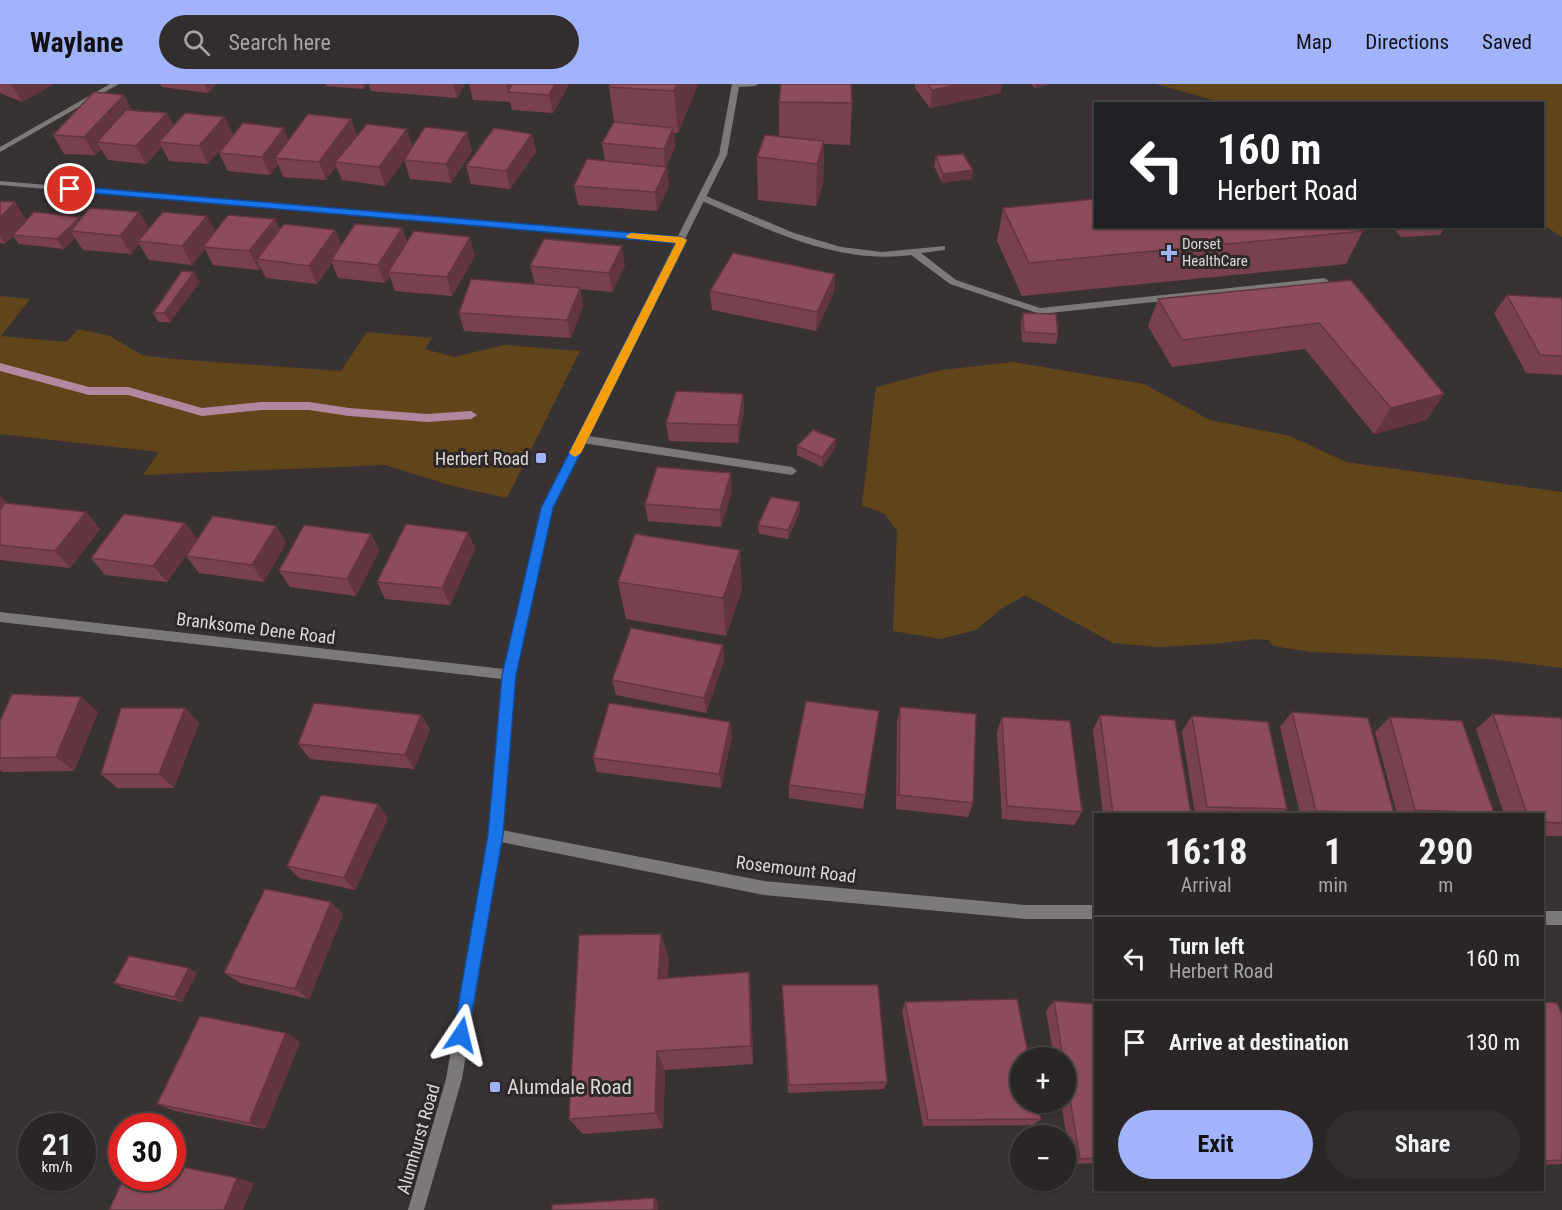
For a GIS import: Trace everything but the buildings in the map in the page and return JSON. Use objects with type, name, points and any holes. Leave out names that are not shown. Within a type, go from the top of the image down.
[{"type":"street","points":[[0,150],[115,84]]},
{"type":"street","points":[[736,85],[755,84]]},
{"type":"street","name":"Alumhurst Road","points":[[417,1210],[454,1079],[495,835],[509,675],[547,508],[723,155],[736,85]]},
{"type":"street","points":[[0,183],[682,240]]},
{"type":"street","points":[[703,198],[760,223],[838,248],[880,255],[942,248]]},
{"type":"street","points":[[912,251],[953,282],[1040,310],[1324,281]]},
{"type":"street","points":[[582,439],[792,471]]},
{"type":"street","name":"Branksome Dene Road","points":[[0,617],[509,675]]},
{"type":"street","name":"Rosemount Road","points":[[495,835],[764,888],[1025,912],[1094,912]]},
{"type":"street","points":[[1544,918],[1562,918]]},
{"type":"shaded area","points":[[1156,84],[1562,84],[1562,237],[1544,225],[1544,102],[1220,102]]},
{"type":"shaded area","points":[[0,296],[30,299],[1,336],[66,342],[78,329],[110,336],[142,355],[174,359],[341,371],[367,332],[432,338],[425,349],[454,357],[505,345],[580,351],[507,498],[453,486],[385,465],[143,475],[159,452],[0,434]]},
{"type":"shaded area","points":[[1013,362],[1144,384],[1210,420],[1290,436],[1346,462],[1562,492],[1562,668],[1489,659],[1311,652],[1273,646],[1269,640],[1256,639],[1159,647],[1113,643],[1025,595],[1001,609],[976,630],[940,639],[893,631],[897,531],[885,514],[862,505],[876,387],[942,370]]},
{"type":"waterway","points":[[0,367],[89,391],[128,391],[202,412],[262,406],[309,406],[349,412],[427,418],[471,415]]},
{"type":"slow traffic","points":[[575,453],[682,240],[631,236]]},
{"type":"place","name":"Dorset HealthCare","points":[[1169,253]]},
{"type":"place","name":"Herbert Road","points":[[541,458]]},
{"type":"place","name":"Alumdale Road","points":[[495,1087]]},
{"type":"route","points":[[70,189],[682,240],[547,508],[509,675],[495,835],[461,1035]]}]
